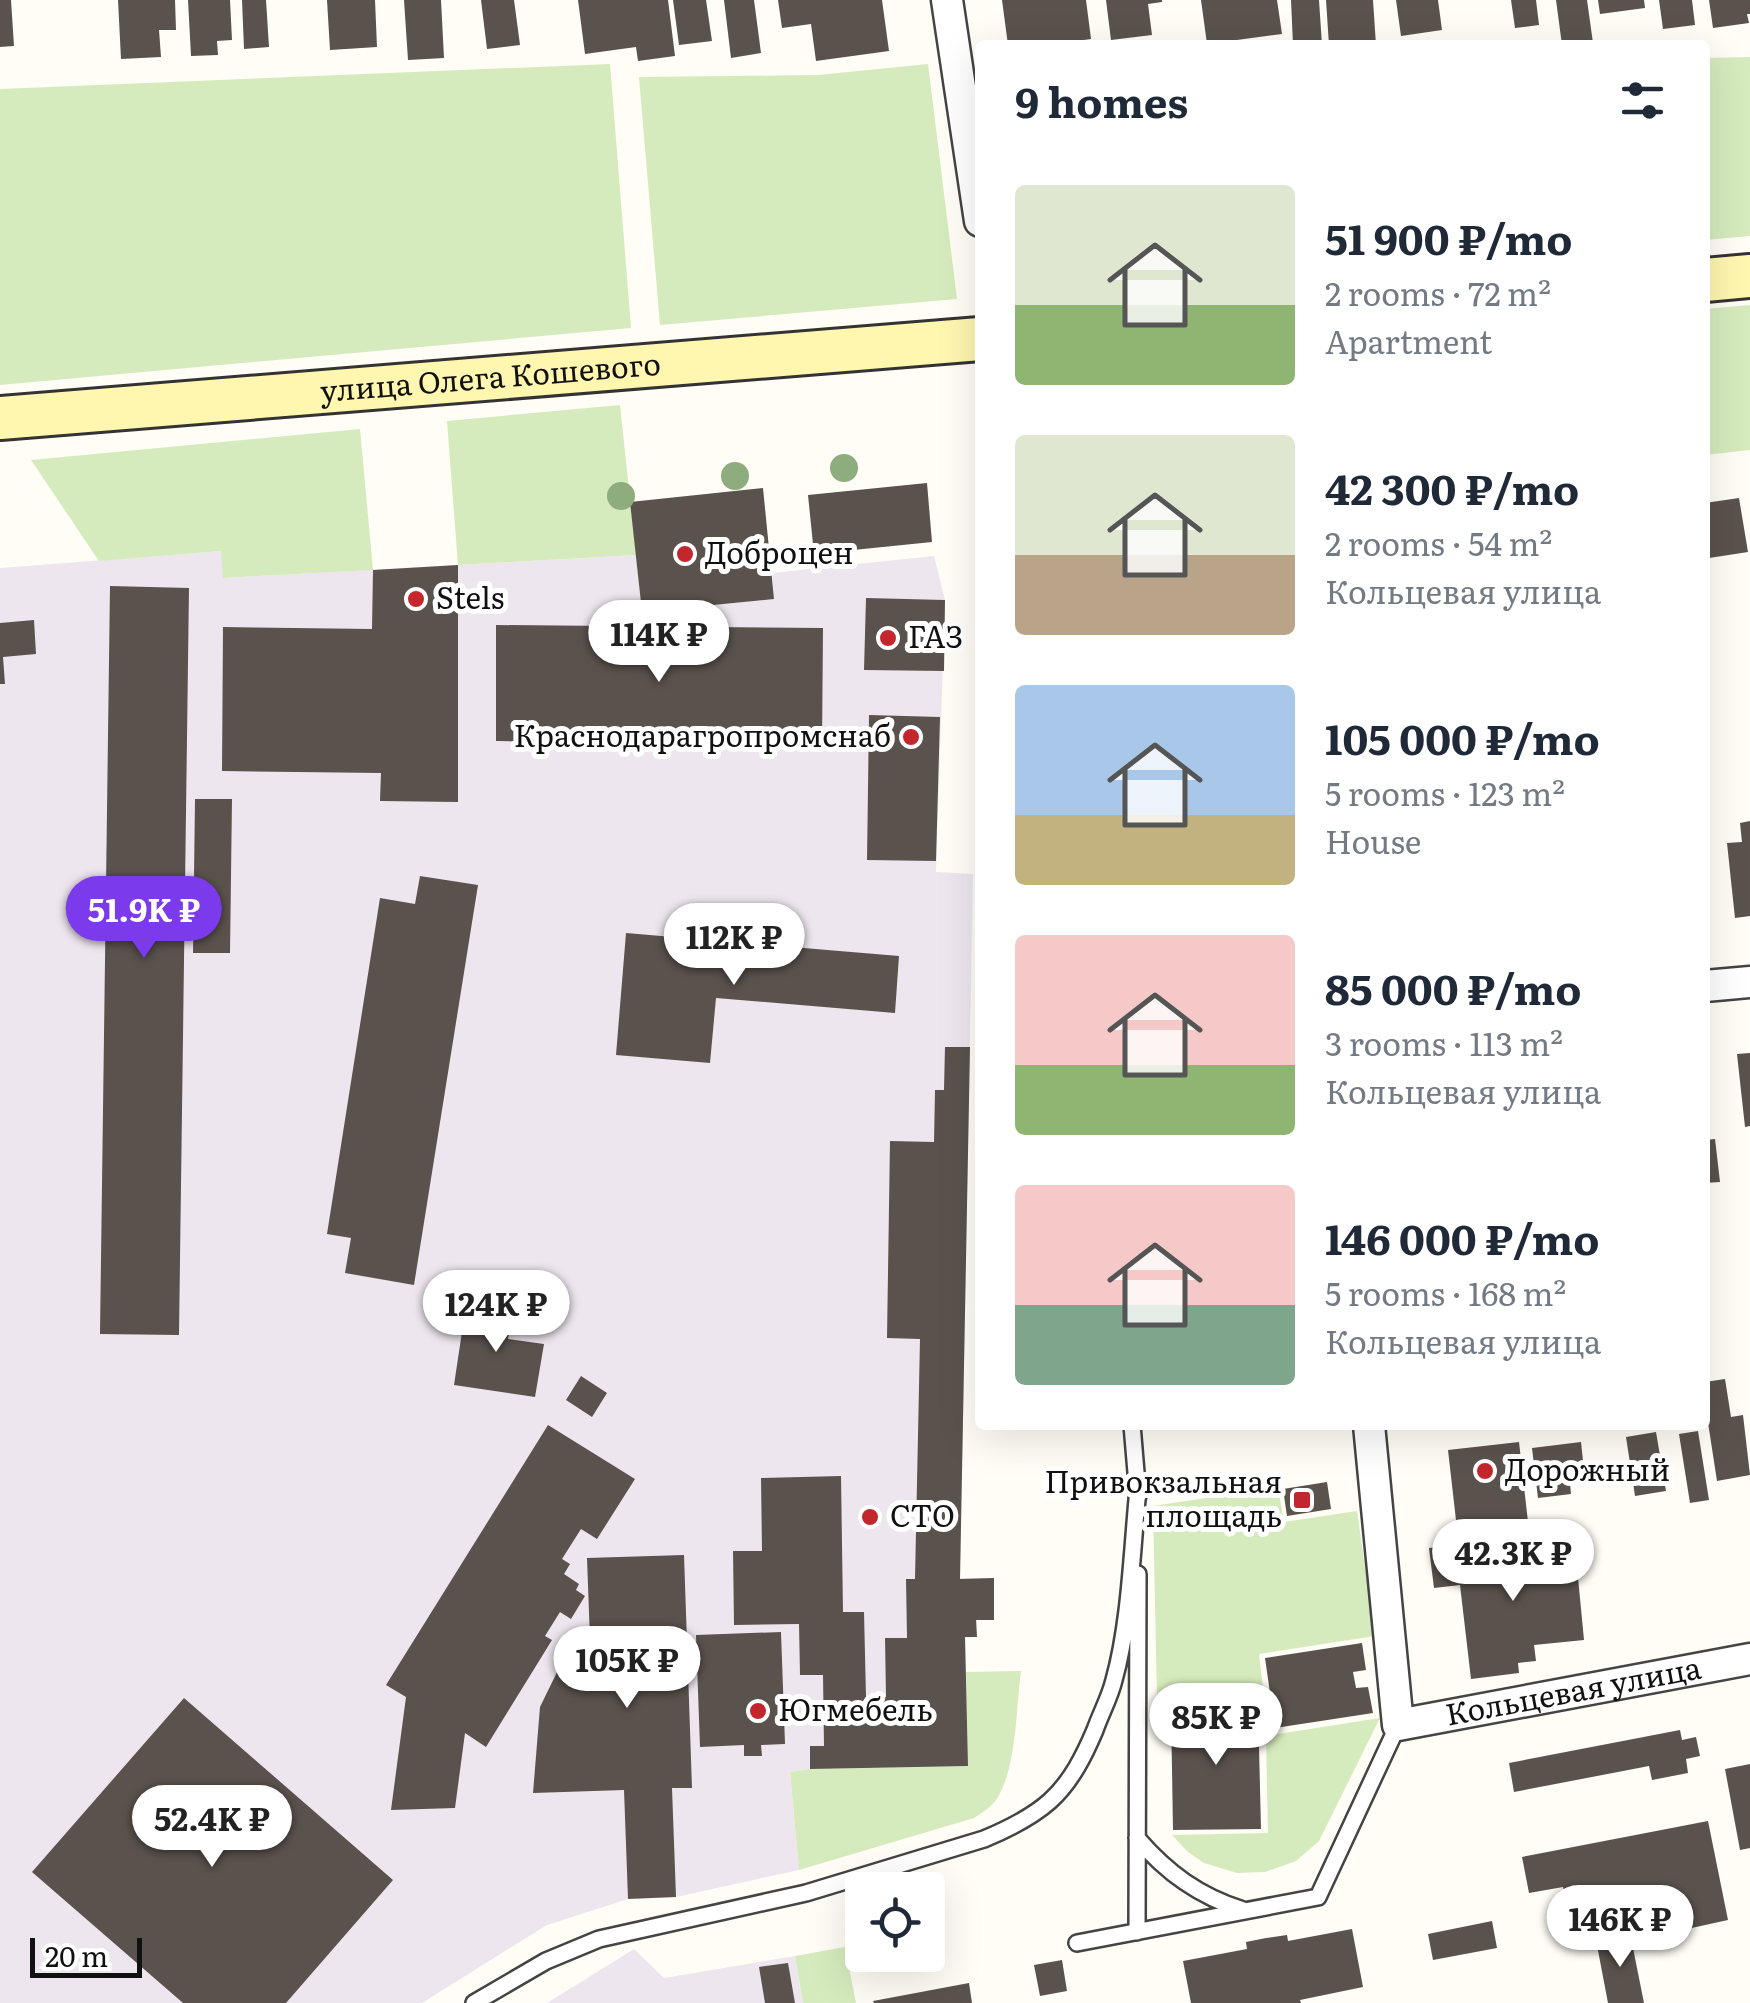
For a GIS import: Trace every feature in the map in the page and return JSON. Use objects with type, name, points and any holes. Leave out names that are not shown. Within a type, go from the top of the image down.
[{"type":"street","points":[[947,0],[975,188]]},
{"type":"street","points":[[1710,280],[1750,276]]},
{"type":"street","name":"улица Олега Кошевого","points":[[0,418],[975,339]]},
{"type":"street","points":[[1710,986],[1750,982]]},
{"type":"street","points":[[1368,1430],[1398,1725]]},
{"type":"street","name":"Кольцевая улица","points":[[1398,1725],[1750,1659]]},
{"type":"lane","points":[[1132,1430],[1138,1490],[1137,1932]]},
{"type":"lane","points":[[474,2003],[546,1960],[600,1938],[806,1893],[984,1839],[1031,1816],[1051,1800],[1076,1769],[1114,1683],[1122,1647],[1138,1490]]},
{"type":"lane","points":[[1077,1943],[1318,1897],[1398,1725]]},
{"type":"lane","points":[[1137,1838],[1178,1879],[1210,1898],[1247,1911]]},
{"type":"shaded area","points":[[222,551],[224,578],[636,555],[642,612],[774,599],[772,573],[934,556],[945,600],[936,872],[973,874],[960,1578],[994,1578],[994,1620],[977,1620],[977,1637],[965,1638],[968,1766],[790,1772],[799,1870],[676,1897],[628,1899],[547,1925],[422,2003],[0,2003],[0,568]]},
{"type":"shaded area","points":[[634,1949],[664,1978],[795,1956],[803,2003],[547,2003]]},
{"type":"green space","points":[[1750,57],[1750,236],[1710,240],[1710,58]]},
{"type":"green space","points":[[610,64],[631,328],[0,385],[0,89]]},
{"type":"green space","points":[[928,64],[957,299],[660,325],[639,77],[818,75]]},
{"type":"green space","points":[[1750,305],[1750,450],[1710,454],[1710,309]]},
{"type":"green space","points":[[620,405],[636,555],[458,565],[447,421]]},
{"type":"green space","points":[[360,429],[373,570],[223,578],[221,551],[99,561],[31,460]]},
{"type":"green space","points":[[1278,1487],[1284,1522],[1357,1511],[1375,1636],[1259,1654],[1264,1696],[1157,1698],[1153,1506]]},
{"type":"green space","points":[[1021,1671],[1009,1769],[991,1806],[974,1818],[799,1870],[790,1772],[968,1766],[966,1672]]},
{"type":"green space","points":[[1380,1718],[1319,1841],[1296,1861],[1265,1872],[1237,1873],[1204,1863],[1172,1835],[1268,1833],[1266,1736]]},
{"type":"green space","points":[[845,1947],[845,1972],[850,1972],[856,2003],[803,2003],[795,1956]]},
{"type":"building","points":[[0,0],[11,0],[14,46],[0,47]]},
{"type":"building","points":[[118,0],[175,0],[176,30],[159,30],[161,57],[121,59]]},
{"type":"building","points":[[188,0],[230,0],[232,40],[217,41],[218,55],[191,56]]},
{"type":"building","points":[[242,0],[266,0],[269,47],[244,49]]},
{"type":"building","points":[[327,0],[375,0],[377,47],[330,50]]},
{"type":"building","points":[[404,0],[441,0],[444,58],[408,60]]},
{"type":"building","points":[[481,0],[514,0],[520,45],[487,49]]},
{"type":"building","points":[[578,0],[668,0],[675,56],[638,61],[636,47],[585,54]]},
{"type":"building","points":[[673,0],[706,0],[712,41],[679,45]]},
{"type":"building","points":[[724,0],[754,0],[761,53],[731,58]]},
{"type":"building","points":[[778,0],[882,0],[889,51],[816,61],[811,24],[782,28]]},
{"type":"building","points":[[1002,0],[1086,0],[1091,39],[1007,40]]},
{"type":"building","points":[[1106,0],[1162,0],[1148,4],[1152,35],[1111,40]]},
{"type":"building","points":[[1201,0],[1277,0],[1282,34],[1206,40]]},
{"type":"building","points":[[1291,0],[1319,0],[1322,40],[1293,40]]},
{"type":"building","points":[[1326,0],[1373,0],[1376,40],[1329,40]]},
{"type":"building","points":[[1396,0],[1438,0],[1442,30],[1401,36]]},
{"type":"building","points":[[1511,0],[1536,0],[1539,25],[1515,28]]},
{"type":"building","points":[[1556,0],[1587,0],[1593,40],[1561,40]]},
{"type":"building","points":[[1598,0],[1644,0],[1645,8],[1600,14]]},
{"type":"building","points":[[1659,0],[1692,0],[1695,25],[1663,29]]},
{"type":"building","points":[[1709,0],[1750,0],[1749,23],[1713,28]]},
{"type":"building","points":[[927,483],[932,542],[814,554],[808,495]]},
{"type":"building","points":[[763,488],[774,599],[642,612],[630,502]]},
{"type":"building","points":[[1739,498],[1748,552],[1710,558],[1710,502]]},
{"type":"building","points":[[458,565],[458,802],[380,801],[381,773],[222,771],[223,627],[372,629],[373,570]]},
{"type":"building","points":[[110,586],[189,588],[179,1335],[100,1334]]},
{"type":"building","points":[[866,598],[945,600],[944,671],[864,670]]},
{"type":"building","points":[[34,620],[36,654],[3,657],[5,684],[0,684],[0,623]]},
{"type":"building","points":[[496,625],[823,628],[822,745],[496,741]]},
{"type":"building","points":[[869,715],[940,717],[936,861],[867,860]]},
{"type":"building","points":[[195,799],[232,799],[230,953],[193,953]]},
{"type":"building","points":[[1750,821],[1750,916],[1735,918],[1727,843],[1742,842],[1740,823]]},
{"type":"building","points":[[420,876],[478,885],[414,1285],[345,1273],[351,1238],[327,1234],[380,898],[415,904]]},
{"type":"building","points":[[626,933],[899,956],[895,1013],[716,998],[710,1063],[616,1055]]},
{"type":"building","points":[[945,1047],[970,1047],[960,1579],[994,1578],[994,1620],[976,1620],[977,1637],[965,1637],[968,1766],[810,1769],[810,1746],[824,1746],[823,1675],[800,1675],[799,1624],[734,1625],[733,1551],[762,1551],[761,1478],[841,1476],[843,1612],[864,1612],[866,1697],[886,1697],[885,1638],[907,1638],[906,1579],[915,1579],[920,1339],[887,1338],[890,1141],[934,1142],[935,1090],[944,1090]]},
{"type":"building","points":[[1750,1053],[1750,1126],[1745,1127],[1737,1054]]},
{"type":"building","points":[[1715,1139],[1720,1182],[1710,1183],[1710,1140]]},
{"type":"building","points":[[466,1305],[512,1313],[508,1339],[544,1344],[535,1397],[454,1385]]},
{"type":"building","points":[[581,1376],[607,1393],[592,1417],[566,1400]]},
{"type":"building","points":[[1725,1379],[1731,1417],[1743,1415],[1750,1475],[1717,1481],[1709,1430],[1710,1381]]},
{"type":"building","points":[[548,1425],[635,1479],[597,1539],[581,1529],[562,1559],[570,1564],[564,1574],[579,1584],[576,1590],[585,1596],[571,1619],[560,1612],[545,1636],[552,1640],[486,1747],[465,1733],[455,1808],[391,1810],[406,1697],[386,1685]]},
{"type":"building","points":[[1698,1431],[1709,1500],[1690,1503],[1679,1434]]},
{"type":"building","points":[[1656,1432],[1666,1491],[1635,1496],[1626,1437]]},
{"type":"building","points":[[1519,1442],[1528,1522],[1457,1529],[1448,1450]]},
{"type":"building","points":[[1581,1442],[1584,1470],[1569,1472],[1571,1494],[1538,1498],[1532,1448]]},
{"type":"building","points":[[1327,1482],[1331,1509],[1287,1516],[1283,1489]]},
{"type":"building","points":[[1456,1545],[1457,1559],[1575,1546],[1584,1640],[1534,1645],[1536,1661],[1518,1663],[1519,1673],[1471,1679],[1460,1585],[1434,1588],[1429,1548]]},
{"type":"building","points":[[684,1555],[692,1788],[672,1788],[676,1897],[628,1899],[624,1790],[533,1793],[540,1707],[559,1668],[591,1668],[587,1558]]},
{"type":"building","points":[[781,1632],[785,1744],[761,1745],[762,1756],[744,1756],[744,1745],[700,1747],[696,1635]]},
{"type":"building","points":[[1362,1643],[1366,1670],[1353,1672],[1356,1688],[1368,1687],[1373,1713],[1275,1728],[1265,1658]]},
{"type":"building","points":[[184,1698],[393,1880],[286,2003],[183,2003],[32,1872]]},
{"type":"building","points":[[1258,1706],[1261,1829],[1173,1830],[1171,1708]]},
{"type":"building","points":[[1680,1730],[1682,1740],[1696,1737],[1700,1756],[1686,1759],[1688,1773],[1652,1780],[1649,1766],[1514,1792],[1509,1763]]},
{"type":"building","points":[[1750,1764],[1750,1848],[1740,1850],[1725,1769]]},
{"type":"building","points":[[1708,1821],[1728,1920],[1687,1929],[1681,1895],[1569,1916],[1563,1887],[1529,1893],[1522,1857]]},
{"type":"building","points":[[1492,1921],[1497,1948],[1433,1960],[1428,1934]]},
{"type":"building","points":[[1352,1929],[1363,1987],[1300,2000],[1301,2003],[1191,2003],[1183,1961],[1247,1949],[1246,1942],[1266,1938],[1287,1935],[1288,1941]]},
{"type":"building","points":[[1630,1933],[1644,2003],[1608,2003],[1596,1940]]},
{"type":"building","points":[[1062,1960],[1067,1991],[1040,1996],[1034,1965]]},
{"type":"building","points":[[788,1963],[795,2003],[765,2003],[759,1967]]},
{"type":"building","points":[[969,1983],[972,2003],[873,2001]]},
{"type":"place","name":"Доброцен","points":[[685,554]]},
{"type":"place","name":"Stels","points":[[416,599]]},
{"type":"place","name":"ГАЗ","points":[[888,638]]},
{"type":"place","name":"Краснодарагропромснаб","points":[[911,737]]},
{"type":"place","name":"Дорожный","points":[[1485,1471]]},
{"type":"place","name":"Привокзальная площадь","points":[[1302,1500]]},
{"type":"place","name":"СТО","points":[[870,1517]]},
{"type":"place","name":"Югмебель","points":[[758,1711]]}]
